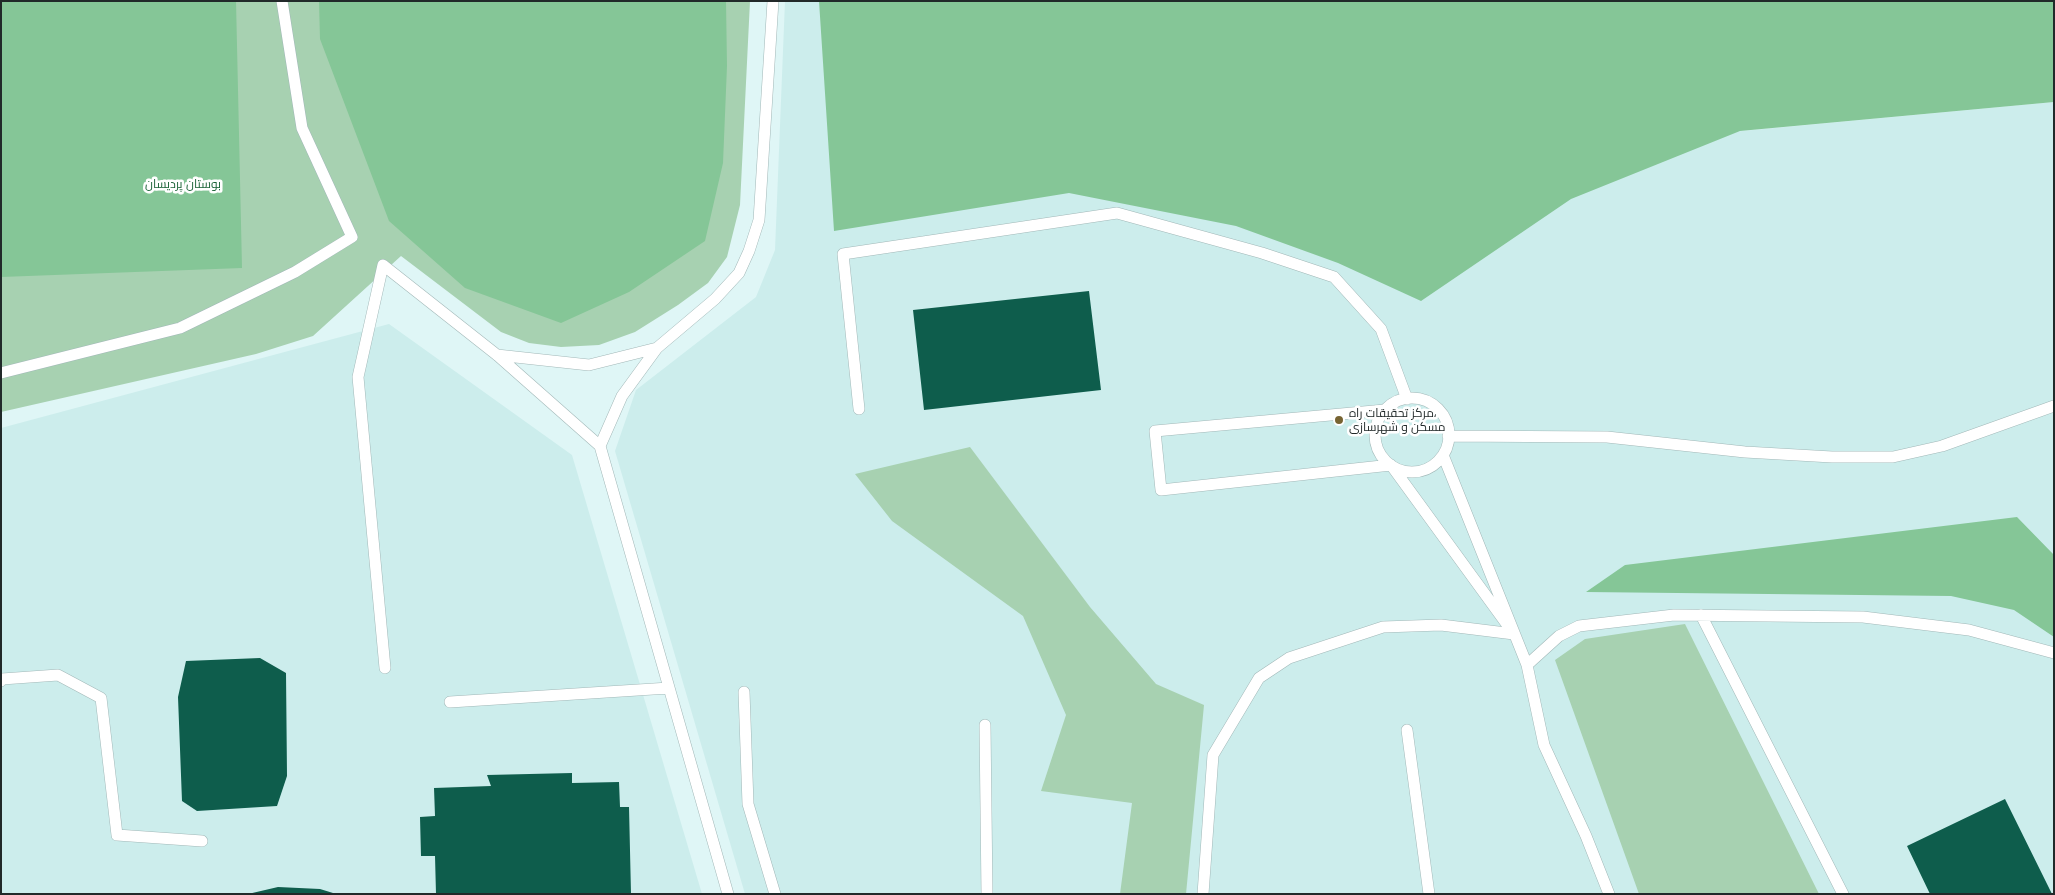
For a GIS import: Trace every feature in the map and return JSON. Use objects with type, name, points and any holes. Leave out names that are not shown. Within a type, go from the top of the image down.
[{"type":"lane","points":[[1,373],[180,328],[295,272],[352,237],[302,128],[282,1]]},
{"type":"lane","points":[[600,446],[622,396],[657,348],[715,299],[739,273],[749,251],[760,220],[773,1]]},
{"type":"lane","points":[[859,409],[842,254],[1117,213],[1262,253],[1334,277],[1381,329],[1406,399]]},
{"type":"lane","points":[[385,668],[358,377],[383,265],[497,355],[600,446],[728,894]]},
{"type":"lane","points":[[497,355],[589,366],[657,348]]},
{"type":"lane","points":[[1384,410],[1155,431],[1161,490],[1391,465],[1402,470],[1414,472],[1425,469],[1443,455],[1448,443],[1446,420],[1439,410],[1430,403],[1419,399],[1406,399],[1394,402],[1384,410],[1378,420],[1375,433],[1376,446],[1382,457],[1391,465],[1514,634]]},
{"type":"lane","points":[[1448,436],[1607,437],[1746,452],[1832,457],[1892,457],[1942,446],[2054,406]]},
{"type":"lane","points":[[1443,455],[1527,665],[1544,745],[1586,836],[1609,894]]},
{"type":"lane","points":[[1527,665],[1559,636],[1579,626],[1674,615],[1864,617],[1969,630],[2054,653]]},
{"type":"lane","points":[[1701,615],[1844,894]]},
{"type":"lane","points":[[1203,894],[1213,755],[1259,678],[1289,658],[1383,627],[1442,625],[1514,634]]},
{"type":"lane","points":[[1,681],[2,679],[58,675],[101,698],[116,835],[202,841]]},
{"type":"lane","points":[[450,702],[669,688]]},
{"type":"lane","points":[[744,692],[748,804],[775,894]]},
{"type":"lane","points":[[985,725],[987,894]]},
{"type":"lane","points":[[1407,730],[1429,894]]},
{"type":"shaded area","name":"مرکز تحقیقات راه، مسکن و شهرسازی","points":[[785,1],[851,1],[1118,189],[2054,102],[2054,894],[745,894],[615,451],[636,390],[756,297],[775,250]]},
{"type":"shaded area","points":[[389,324],[572,455],[702,894],[1,894],[1,428]]},
{"type":"green space","name":"بوستان پردیسان","points":[[1,1],[750,1],[740,205],[727,257],[708,283],[678,305],[635,332],[599,345],[561,347],[529,343],[501,332],[401,256],[313,336],[256,354],[1,412]]},
{"type":"green space","points":[[1,1],[236,1],[242,268],[1,277]]},
{"type":"green space","points":[[319,1],[726,1],[727,66],[723,163],[705,241],[629,292],[561,323],[465,288],[389,221],[320,39]]},
{"type":"green space","points":[[819,1],[2054,1],[2054,102],[1740,131],[1571,199],[1421,301],[1338,263],[1236,226],[1069,193],[834,231]]},
{"type":"green space","points":[[970,447],[1090,607],[1156,684],[1204,705],[1186,894],[1120,894],[1132,803],[1041,791],[1066,715],[1023,616],[892,521],[855,474]]},
{"type":"green space","points":[[2017,517],[2054,555],[2054,637],[2014,610],[1951,596],[1586,592],[1625,565]]},
{"type":"green space","points":[[1685,624],[1819,894],[1639,894],[1555,660],[1585,639]]},
{"type":"building","points":[[1089,291],[1101,390],[924,410],[913,310]]},
{"type":"building","points":[[260,658],[286,673],[287,776],[277,806],[197,811],[182,801],[178,697],[186,661]]},
{"type":"building","points":[[572,773],[572,783],[619,782],[620,807],[629,807],[631,894],[436,894],[435,856],[421,856],[420,817],[435,816],[434,788],[491,786],[487,775]]},
{"type":"building","points":[[2005,799],[2052,894],[1930,894],[1907,846]]},
{"type":"building","points":[[278,887],[320,889],[333,893],[248,894]]},
{"type":"place","name":"مرکز تحقیقات راه، مسکن و شهرسازی","points":[[1339,420]]}]
